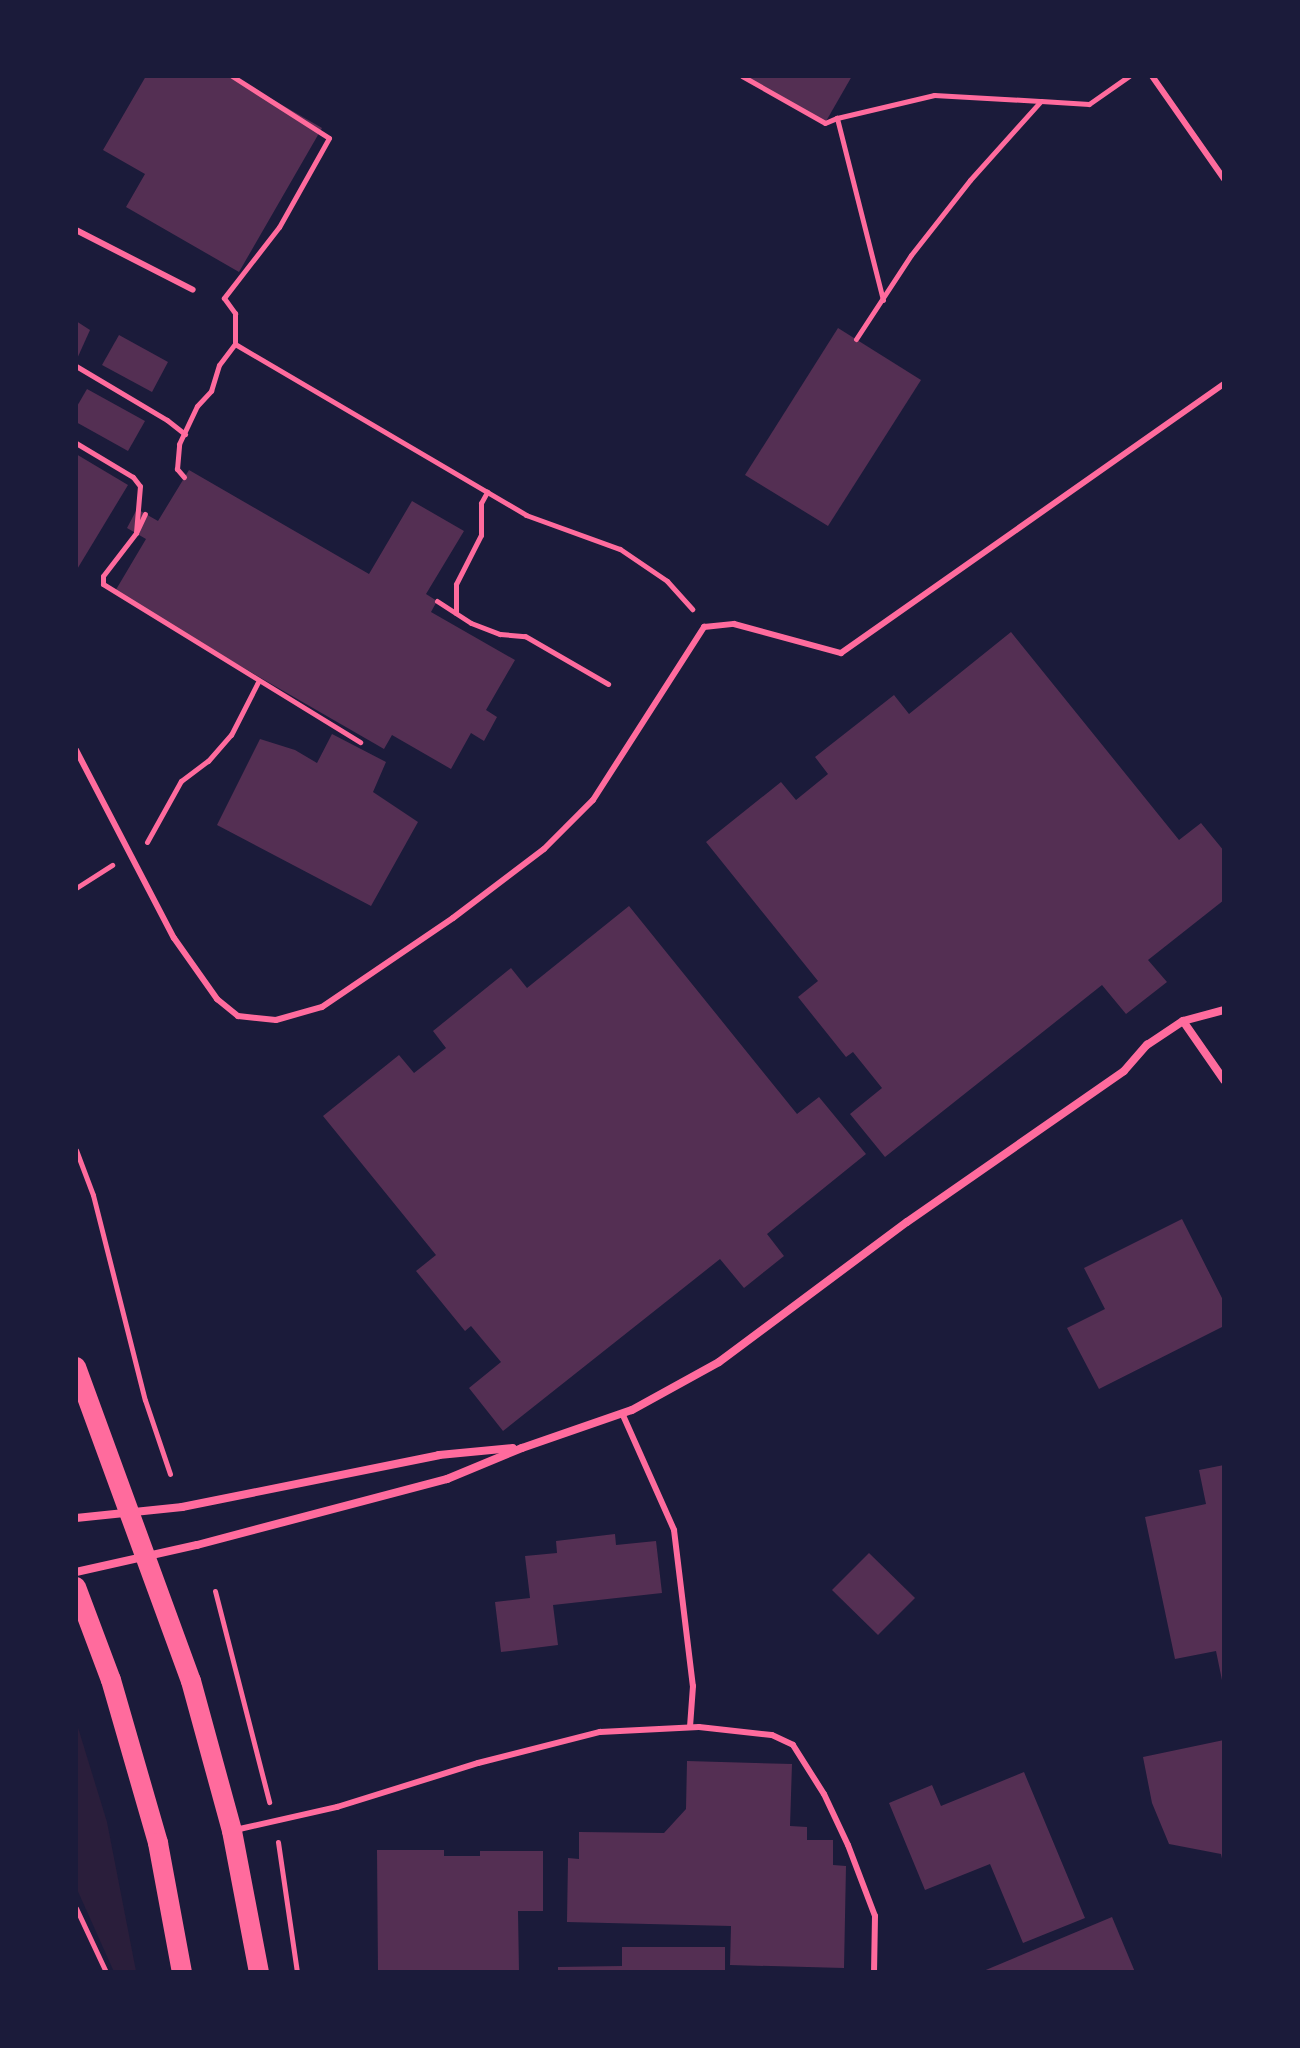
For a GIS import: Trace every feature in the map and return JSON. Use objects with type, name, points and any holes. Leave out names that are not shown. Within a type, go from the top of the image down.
[{"type":"main road","points":[[76,1367],[191,1681],[232,1831],[259,1972]]},
{"type":"main road","points":[[76,1587],[111,1680],[155,1830],[182,1972]]},
{"type":"street","points":[[76,1572],[147,1557],[447,1479],[522,1448],[622,1413],[719,1362],[907,1222],[1124,1071],[1147,1045],[1183,1021],[1224,1010]]},
{"type":"street","points":[[1183,1021],[1224,1080]]},
{"type":"street","points":[[76,1518],[130,1513],[268,1491],[439,1455],[522,1448]]},
{"type":"lane","points":[[1152,76],[1224,179]]},
{"type":"lane","points":[[76,230],[193,290]]},
{"type":"lane","points":[[76,750],[174,938],[217,999],[238,1016],[276,1020],[322,1007],[453,918],[544,849],[593,800],[704,627],[734,624],[841,653],[1224,384]]},
{"type":"lane","points":[[622,1413],[674,1530],[693,1686],[690,1727]]},
{"type":"lane","points":[[232,1831],[337,1807],[478,1763],[600,1732],[690,1727],[772,1735],[793,1745],[824,1794],[870,1897],[876,1936],[874,1972]]},
{"type":"path","points":[[184,477],[177,469],[179,444],[197,406],[211,391],[219,365],[235,344],[235,313],[224,298],[279,227],[329,138],[232,76]]},
{"type":"path","points":[[742,76],[825,123],[934,95],[1089,104],[1129,76]]},
{"type":"path","points":[[856,339],[911,255],[970,180],[1041,101]]},
{"type":"path","points":[[837,118],[883,301]]},
{"type":"path","points":[[235,344],[487,492],[553,527],[603,541],[645,564],[682,594],[704,627]]},
{"type":"path","points":[[76,366],[185,434]]},
{"type":"path","points":[[76,443],[133,477],[140,486],[136,533]]},
{"type":"path","points":[[456,614],[456,584],[481,535],[481,503],[487,492]]},
{"type":"path","points":[[145,514],[136,533],[103,576],[103,584],[360,742]]},
{"type":"path","points":[[437,601],[456,614],[500,634],[525,636],[608,684]]},
{"type":"path","points":[[76,888],[130,854],[154,833],[181,781],[208,761],[231,735],[258,682]]},
{"type":"path","points":[[76,1150],[93,1195],[145,1400],[170,1474]]},
{"type":"path","points":[[215,1591],[274,1821],[289,1900],[297,1972]]},
{"type":"path","points":[[76,1908],[106,1972]]},
{"type":"shaded area","points":[[76,1721],[107,1822],[136,1971],[114,1972],[76,1887]]},
{"type":"building","points":[[146,76],[232,76],[322,128],[239,272],[126,207],[145,174],[103,150]]},
{"type":"building","points":[[742,76],[852,76],[825,123]]},
{"type":"building","points":[[76,321],[90,330],[76,361]]},
{"type":"building","points":[[838,328],[921,380],[828,526],[745,475]]},
{"type":"building","points":[[119,335],[168,362],[152,392],[102,365]]},
{"type":"building","points":[[87,389],[145,421],[128,451],[76,422],[76,408]]},
{"type":"building","points":[[76,454],[128,485],[76,571]]},
{"type":"building","points":[[189,470],[369,574],[412,501],[464,531],[426,594],[437,601],[431,612],[515,660],[486,710],[497,717],[484,741],[471,733],[451,769],[392,735],[384,749],[114,593],[146,539],[127,528],[137,509],[158,521]]},
{"type":"building","points":[[1011,632],[1179,840],[1201,823],[1224,851],[1224,900],[1148,960],[1167,982],[1126,1014],[1102,985],[885,1157],[850,1114],[882,1088],[853,1052],[846,1057],[798,997],[818,981],[706,842],[781,782],[796,800],[828,774],[815,757],[894,695],[909,714]]},
{"type":"building","points":[[332,734],[386,762],[373,792],[418,822],[371,906],[217,825],[260,739],[295,750],[317,763]]},
{"type":"building","points":[[629,906],[797,1114],[819,1097],[866,1154],[767,1234],[784,1256],[744,1288],[720,1259],[503,1431],[469,1388],[501,1362],[471,1326],[465,1331],[416,1271],[436,1255],[323,1116],[399,1055],[414,1073],[446,1048],[433,1031],[511,968],[527,988]]},
{"type":"building","points":[[1182,1219],[1224,1302],[1224,1326],[1099,1389],[1067,1328],[1105,1309],[1084,1268]]},
{"type":"building","points":[[1224,1465],[1223,1685],[1216,1651],[1175,1659],[1145,1517],[1206,1504],[1199,1470]]},
{"type":"building","points":[[615,1534],[616,1545],[656,1541],[662,1593],[553,1605],[558,1645],[501,1652],[495,1602],[530,1598],[525,1556],[557,1553],[556,1541]]},
{"type":"building","points":[[869,1553],[915,1598],[878,1635],[832,1590]]},
{"type":"building","points":[[1224,1740],[1223,1863],[1221,1854],[1169,1844],[1152,1803],[1143,1757]]},
{"type":"building","points":[[687,1761],[792,1764],[790,1826],[807,1827],[807,1840],[833,1840],[833,1865],[846,1866],[844,1968],[730,1965],[731,1926],[567,1922],[568,1858],[579,1859],[579,1832],[664,1833],[686,1809]]},
{"type":"building","points":[[1024,1772],[1085,1918],[1023,1943],[990,1864],[925,1890],[889,1803],[932,1785],[941,1806]]},
{"type":"building","points":[[377,1850],[444,1850],[444,1856],[480,1856],[480,1851],[543,1851],[543,1911],[518,1911],[519,1972],[378,1972]]},
{"type":"building","points":[[1112,1917],[1135,1972],[981,1972]]},
{"type":"building","points":[[622,1947],[725,1947],[725,1972],[558,1972],[558,1967],[622,1966]]}]
